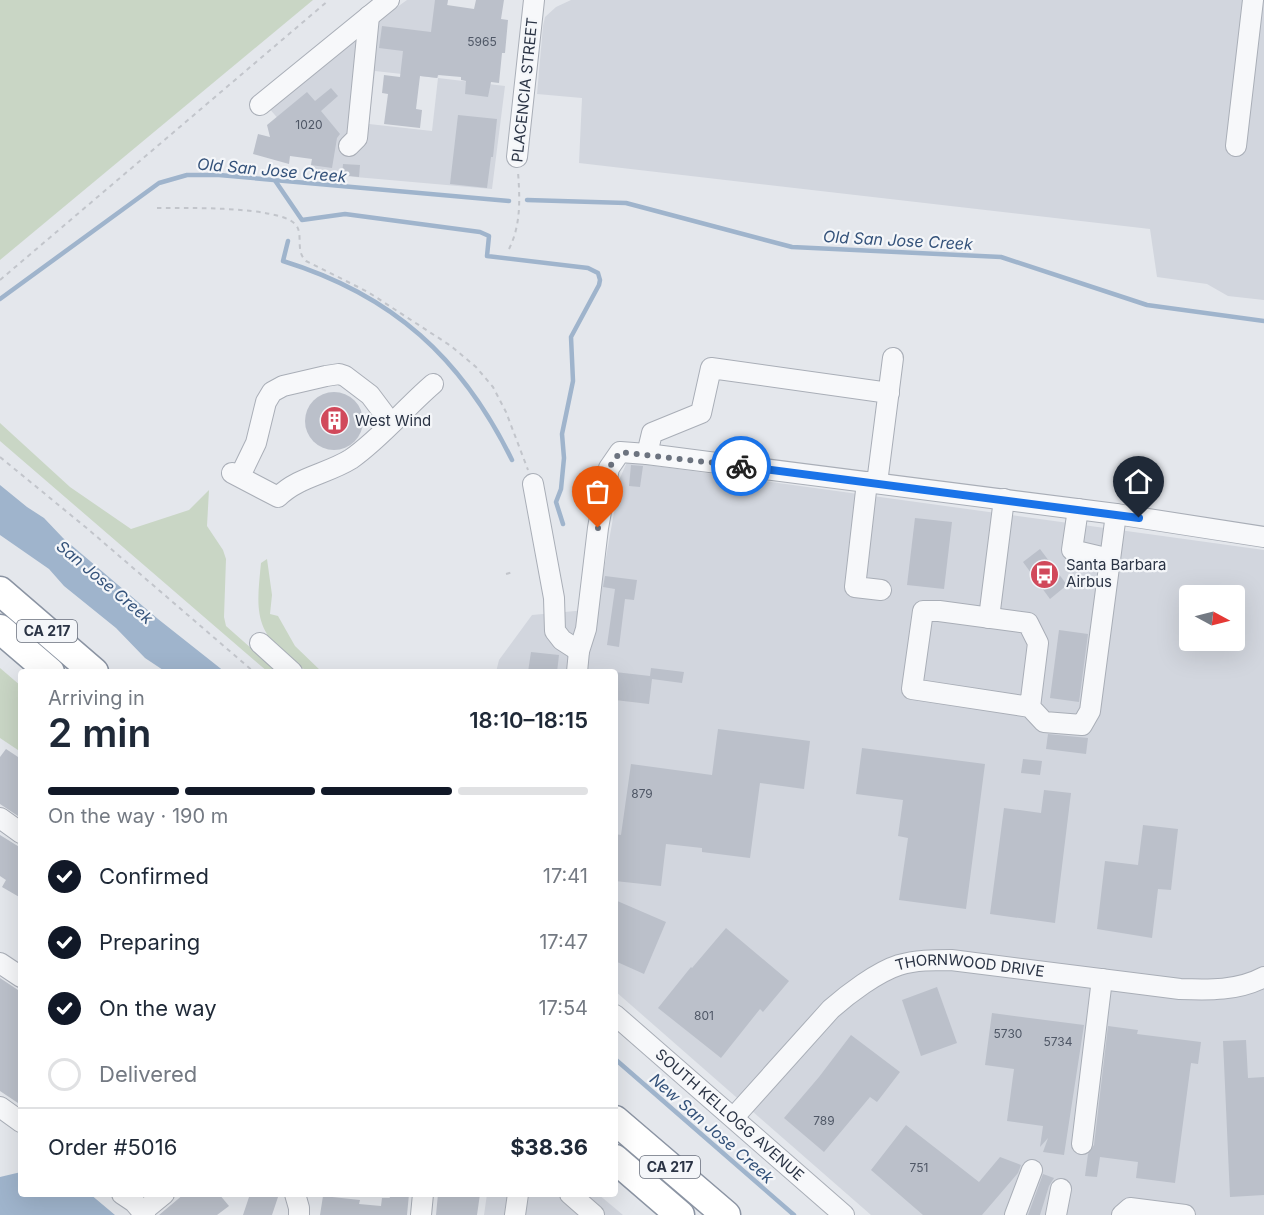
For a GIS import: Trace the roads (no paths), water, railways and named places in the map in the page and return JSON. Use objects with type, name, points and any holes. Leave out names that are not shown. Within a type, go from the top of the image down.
[{"type":"highway","name":"CA 217","points":[[0,591],[91,669]]},
{"type":"highway","name":"CA 217","points":[[0,629],[47,669]]},
{"type":"highway","name":"CA 217","points":[[618,1123],[726,1215]]},
{"type":"highway","name":"CA 217","points":[[618,1162],[680,1215]]},
{"type":"street","points":[[260,105],[389,0]]},
{"type":"street","name":"PLACENCIA STREET","points":[[517,157],[534,0]]},
{"type":"street","points":[[1236,146],[1253,0]]},
{"type":"street","points":[[349,146],[357,138],[369,16]]},
{"type":"street","points":[[881,590],[855,587],[893,358]]},
{"type":"street","points":[[647,454],[652,434],[701,413],[711,368],[889,393]]},
{"type":"street","points":[[391,423],[370,395],[345,376],[339,374],[326,376],[284,386],[272,392],[266,402],[256,444],[236,475],[278,497],[291,486],[351,458],[378,437],[433,384]]},
{"type":"street","points":[[577,669],[579,651],[586,629],[598,528],[609,468],[620,452],[1004,499],[1264,537]]},
{"type":"street","points":[[533,484],[554,598],[555,631],[562,640],[579,651]]},
{"type":"street","points":[[989,618],[1004,499]]},
{"type":"street","points":[[1077,509],[1072,550],[1110,560]]},
{"type":"street","points":[[1030,707],[1038,643],[1028,623],[939,611],[923,611],[912,689],[1030,707],[1044,722],[1082,725],[1090,711],[1116,514]]},
{"type":"street","points":[[260,643],[289,669]]},
{"type":"street","points":[[0,818],[18,831]]},
{"type":"street","name":"THORNWOOD DRIVE","points":[[734,1118],[831,1010],[844,998],[897,965],[922,960],[951,960],[1203,990],[1236,988],[1264,977]]},
{"type":"street","points":[[0,963],[18,975]]},
{"type":"street","points":[[1082,1144],[1102,979]]},
{"type":"street","name":"SOUTH KELLOGG AVENUE","points":[[618,1018],[844,1215]]},
{"type":"street","points":[[0,1107],[18,1120]]},
{"type":"street","points":[[1014,1215],[1032,1170]]},
{"type":"street","points":[[1056,1215],[1061,1189]]},
{"type":"street","points":[[125,1197],[143,1213],[161,1197]]},
{"type":"street","points":[[296,1197],[299,1215]]},
{"type":"street","points":[[421,1215],[423,1197]]},
{"type":"street","points":[[515,1215],[518,1197]]},
{"type":"street","points":[[573,1197],[594,1215]]},
{"type":"street","points":[[1122,1215],[1130,1208],[1185,1215]]},
{"type":"water","name":"San Jose Creek","points":[[0,485],[44,518],[63,538],[158,619],[221,669],[162,669],[145,658],[116,628],[64,586],[49,569],[0,535]]},
{"type":"water","points":[[18,1173],[18,1197],[94,1197],[115,1215],[0,1215],[0,1177]]},
{"type":"waterway","name":"Old San Jose Creek","points":[[0,299],[159,183],[187,175],[219,175],[509,201]]},
{"type":"waterway","points":[[274,179],[302,220],[345,214],[480,232],[489,236],[487,256],[588,268],[598,273],[599,285],[571,337],[573,381],[562,434],[564,458],[561,489],[556,502],[563,524]]},
{"type":"waterway","name":"Old San Jose Creek","points":[[527,200],[626,203],[792,247],[1001,257],[1147,305],[1264,321]]},
{"type":"waterway","points":[[288,241],[283,261],[322,275],[358,292],[391,312],[447,361],[471,391],[512,460]]},
{"type":"waterway","name":"New San Jose Creek","points":[[618,1062],[794,1215]]},
{"type":"place","name":"West Wind","points":[[334,421]]},
{"type":"place","name":"Santa Barbara Airbus","points":[[1045,574]]}]
